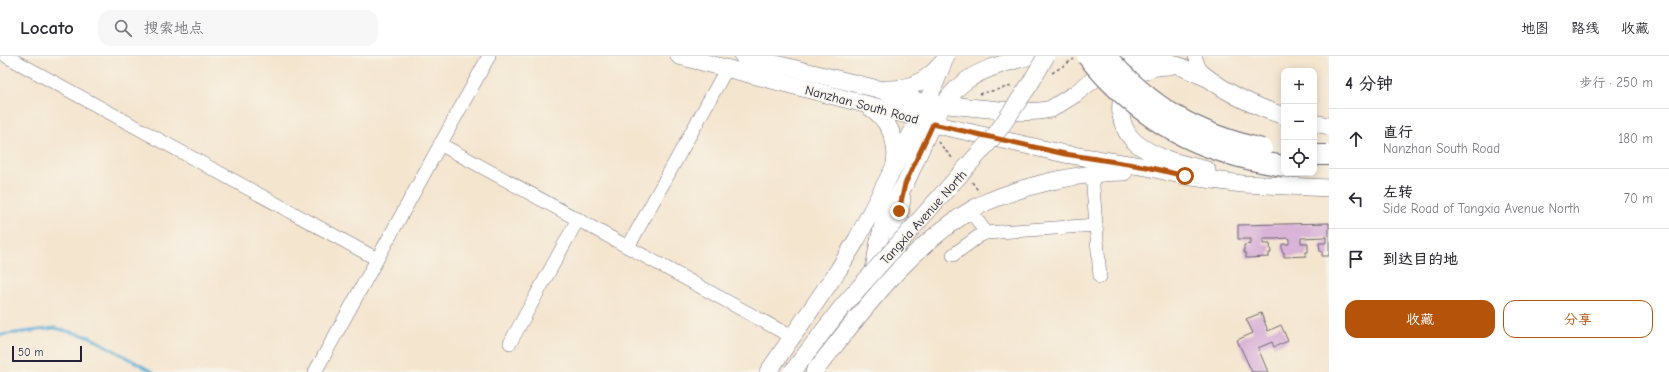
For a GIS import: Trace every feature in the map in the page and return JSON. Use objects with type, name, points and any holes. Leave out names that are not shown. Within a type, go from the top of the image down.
[{"type":"highway","points":[[1087,56],[1105,77],[1138,108],[1178,134],[1229,155],[1281,165]]},
{"type":"highway","points":[[1112,59],[1134,87],[1169,112],[1190,124],[1241,144],[1281,151]]},
{"type":"highway","points":[[1317,155],[1329,155]]},
{"type":"highway","points":[[1317,168],[1329,169]]},
{"type":"main road","name":"Nanzhan South Road","points":[[679,56],[864,104],[930,113],[1021,112],[1051,109],[1067,99],[1112,59],[1145,58],[1186,60],[1207,78],[1244,101],[1281,115]]},
{"type":"main road","name":"Nanzhan South Road","points":[[743,56],[878,89],[900,97],[930,113],[1065,154],[1147,167],[1185,176],[1242,184],[1294,188],[1329,188]]},
{"type":"main road","points":[[768,372],[858,239],[893,170],[930,113],[970,78],[996,66],[1030,56]]},
{"type":"main road","name":"Tangxia Avenue North","points":[[792,372],[842,308],[996,134],[1026,90],[1046,56]]},
{"type":"main road","points":[[878,89],[901,89],[913,86],[932,73],[945,58]]},
{"type":"main road","points":[[888,283],[893,264],[898,222],[905,184],[930,113],[945,58]]},
{"type":"main road","points":[[1186,60],[1154,67],[1136,75],[1125,89],[1121,100],[1122,119],[1125,128],[1135,142],[1154,154],[1171,160],[1234,176],[1294,188]]},
{"type":"main road","points":[[864,104],[877,114],[892,135],[896,155],[893,170]]},
{"type":"main road","points":[[1317,124],[1329,126]]},
{"type":"main road","points":[[814,372],[863,311],[928,242],[971,211],[995,198],[1054,181],[1092,174],[1136,172],[1185,176]]},
{"type":"main road","points":[[863,311],[870,294],[877,248],[884,224],[892,206],[905,184]]},
{"type":"main road","points":[[805,319],[820,316],[832,320],[838,331],[836,345]]},
{"type":"street","points":[[6,56],[377,259]]},
{"type":"street","points":[[315,372],[489,56]]},
{"type":"street","points":[[628,247],[726,68]]},
{"type":"street","points":[[440,144],[792,337]]},
{"type":"street","points":[[1092,174],[1100,277]]},
{"type":"street","points":[[971,211],[986,233]]},
{"type":"street","points":[[510,343],[578,219]]},
{"type":"street","points":[[953,255],[979,236],[986,233],[1096,225]]},
{"type":"building","points":[[1329,223],[1329,256],[1322,256],[1322,252],[1320,251],[1319,243],[1326,243],[1326,237],[1301,238],[1301,243],[1308,243],[1308,252],[1306,252],[1306,256],[1284,257],[1284,252],[1282,252],[1282,244],[1289,244],[1289,238],[1263,239],[1263,244],[1270,244],[1271,253],[1269,253],[1269,257],[1246,258],[1246,253],[1244,253],[1244,245],[1251,244],[1251,239],[1238,239],[1238,225]]},
{"type":"building","points":[[1261,313],[1268,331],[1281,325],[1288,341],[1274,347],[1272,342],[1258,348],[1268,372],[1252,372],[1237,340],[1253,333],[1246,319]]},
{"type":"waterway","points":[[0,335],[55,328],[90,337],[153,372]]},
{"type":"route","points":[[899,211],[905,184],[933,124],[1065,154],[1147,167],[1185,176]]}]
